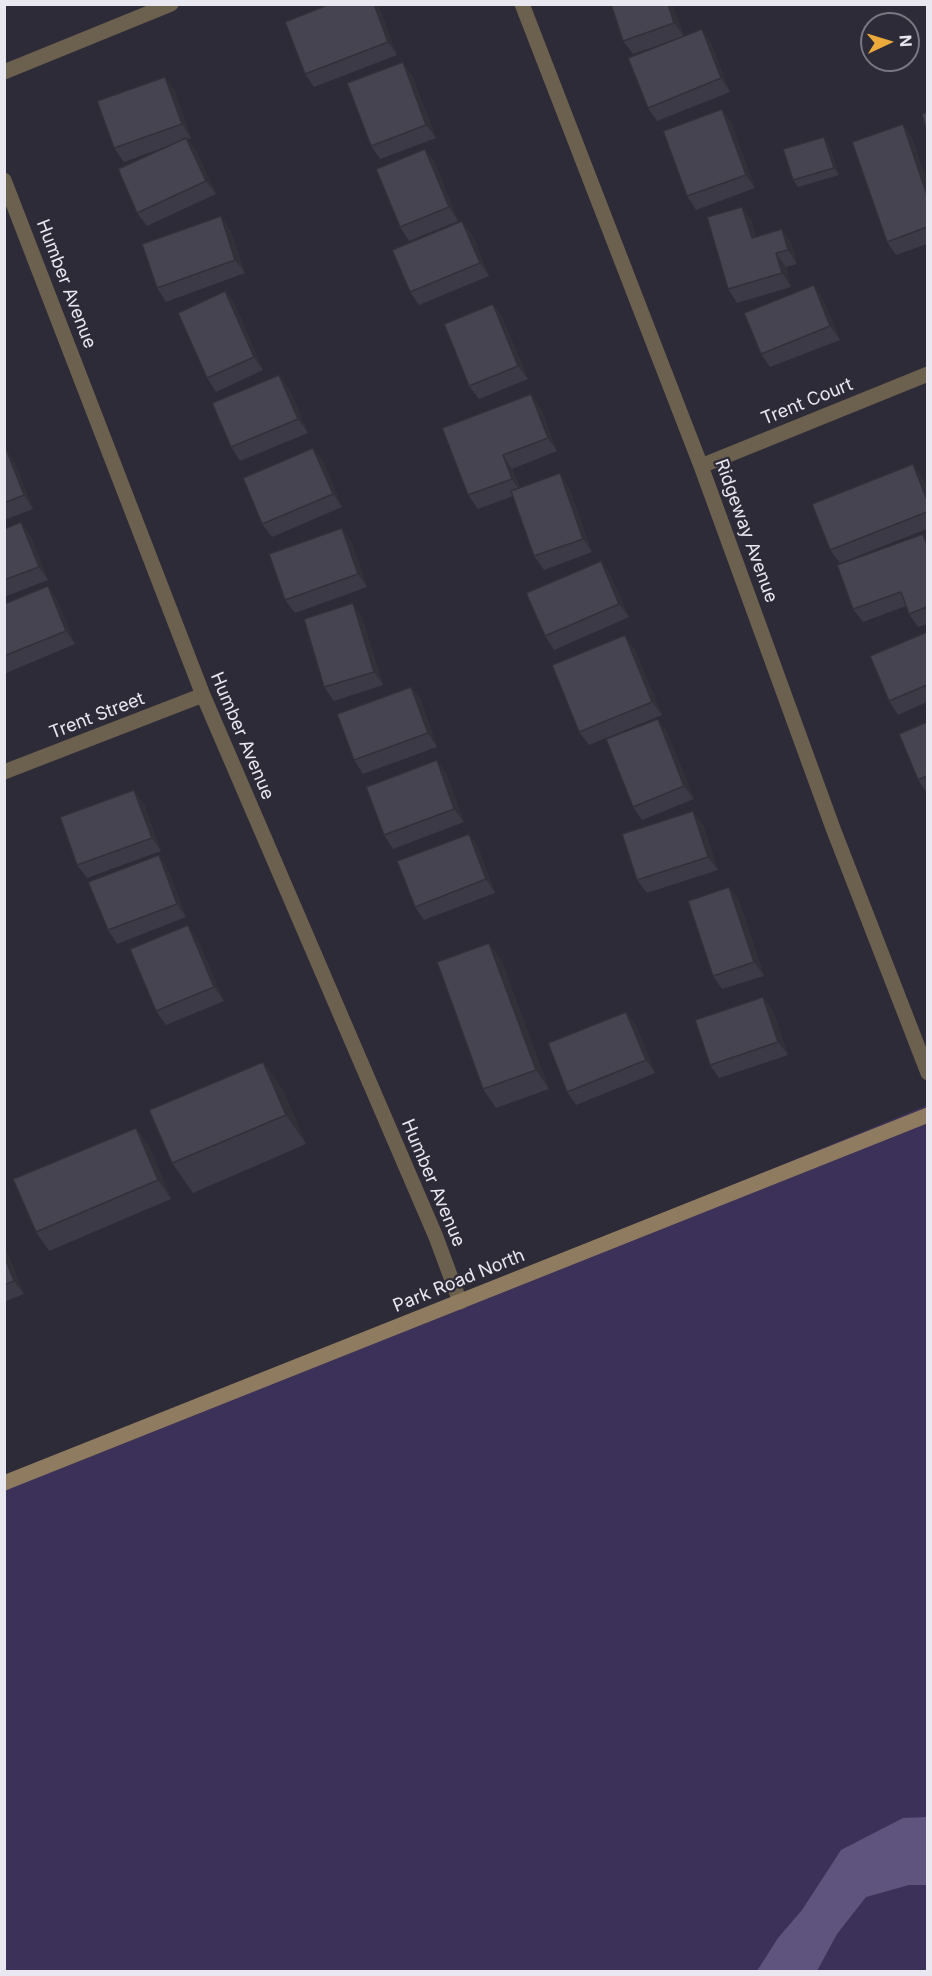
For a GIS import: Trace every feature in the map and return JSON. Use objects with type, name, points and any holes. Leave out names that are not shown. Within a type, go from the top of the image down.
[{"type":"main road","name":"Park Road North","points":[[4,1483],[927,1114]]},
{"type":"street","points":[[4,72],[171,4]]},
{"type":"street","name":"Ridgeway Avenue","points":[[522,4],[701,466],[834,831],[927,1074]]},
{"type":"street","name":"Humber Avenue","points":[[4,180],[203,695],[436,1237],[460,1302]]},
{"type":"street","name":"Trent Court","points":[[701,466],[927,374]]},
{"type":"street","name":"Trent Street","points":[[4,772],[203,695]]},
{"type":"shaded area","points":[[927,1105],[927,1971],[5,1972],[5,1477],[479,1290]]},
{"type":"shaded area","points":[[927,1817],[927,1885],[909,1885],[866,1897],[837,1934],[817,1971],[757,1971],[778,1938],[802,1910],[841,1850],[903,1818]]},
{"type":"building","points":[[330,4],[374,4],[388,42],[305,74],[285,22]]},
{"type":"building","points":[[611,4],[668,4],[674,23],[623,41]]},
{"type":"building","points":[[702,29],[721,78],[648,108],[628,58]]},
{"type":"building","points":[[403,62],[426,125],[371,146],[347,83]]},
{"type":"building","points":[[165,77],[182,124],[114,148],[97,101]]},
{"type":"building","points":[[722,109],[746,175],[687,196],[663,131]]},
{"type":"building","points":[[927,112],[927,132],[922,114]]},
{"type":"building","points":[[903,124],[927,195],[927,227],[887,242],[852,142]]},
{"type":"building","points":[[824,137],[834,168],[793,180],[783,149]]},
{"type":"building","points":[[186,138],[206,181],[137,213],[118,169]]},
{"type":"building","points":[[425,149],[449,207],[400,227],[376,169]]},
{"type":"building","points":[[742,207],[752,238],[782,229],[788,250],[776,253],[782,273],[728,289],[707,217]]},
{"type":"building","points":[[221,216],[235,260],[157,288],[142,244]]},
{"type":"building","points":[[462,221],[480,263],[410,292],[392,250]]},
{"type":"building","points":[[814,285],[830,326],[761,354],[744,313]]},
{"type":"building","points":[[225,291],[254,357],[207,378],[178,313]]},
{"type":"building","points":[[493,304],[518,366],[469,386],[444,324]]},
{"type":"building","points":[[279,375],[298,419],[231,447],[212,403]]},
{"type":"building","points":[[531,394],[548,438],[503,455],[512,479],[468,495],[442,428]]},
{"type":"building","points":[[313,448],[333,494],[262,524],[243,478]]},
{"type":"building","points":[[6,449],[24,495],[4,503],[4,450]]},
{"type":"building","points":[[913,464],[927,500],[927,512],[830,550],[812,504]]},
{"type":"building","points":[[560,473],[583,539],[534,556],[511,491]]},
{"type":"building","points":[[21,522],[39,567],[4,580],[4,529]]},
{"type":"building","points":[[342,528],[358,574],[285,600],[269,554]]},
{"type":"building","points":[[923,534],[927,545],[927,607],[909,614],[901,592],[853,609],[837,565]]},
{"type":"building","points":[[601,561],[619,604],[545,636],[526,593]]},
{"type":"building","points":[[48,586],[66,631],[4,656],[4,604]]},
{"type":"building","points":[[353,603],[374,672],[324,687],[304,619]]},
{"type":"building","points":[[927,632],[927,685],[889,701],[870,656]]},
{"type":"building","points":[[625,635],[652,702],[579,732],[552,665]]},
{"type":"building","points":[[411,687],[428,733],[354,760],[337,714]]},
{"type":"building","points":[[658,719],[684,786],[633,807],[606,739]]},
{"type":"building","points":[[927,722],[927,776],[918,780],[899,734]]},
{"type":"building","points":[[437,760],[454,809],[384,835],[366,787]]},
{"type":"building","points":[[134,790],[152,838],[77,865],[60,817]]},
{"type":"building","points":[[693,811],[708,857],[637,880],[622,834]]},
{"type":"building","points":[[469,834],[486,879],[415,907],[397,861]]},
{"type":"building","points":[[159,855],[177,904],[108,930],[88,882]]},
{"type":"building","points":[[729,887],[754,962],[713,976],[688,901]]},
{"type":"building","points":[[188,925],[214,987],[156,1011],[130,949]]},
{"type":"building","points":[[489,943],[536,1070],[483,1089],[437,962]]},
{"type":"building","points":[[763,997],[778,1042],[710,1065],[695,1020]]},
{"type":"building","points":[[626,1012],[646,1060],[567,1092],[548,1043]]},
{"type":"building","points":[[263,1062],[286,1115],[172,1163],[149,1110]]},
{"type":"building","points":[[136,1128],[158,1180],[36,1232],[13,1179]]},
{"type":"building","points":[[4,1255],[14,1281],[4,1285]]}]
